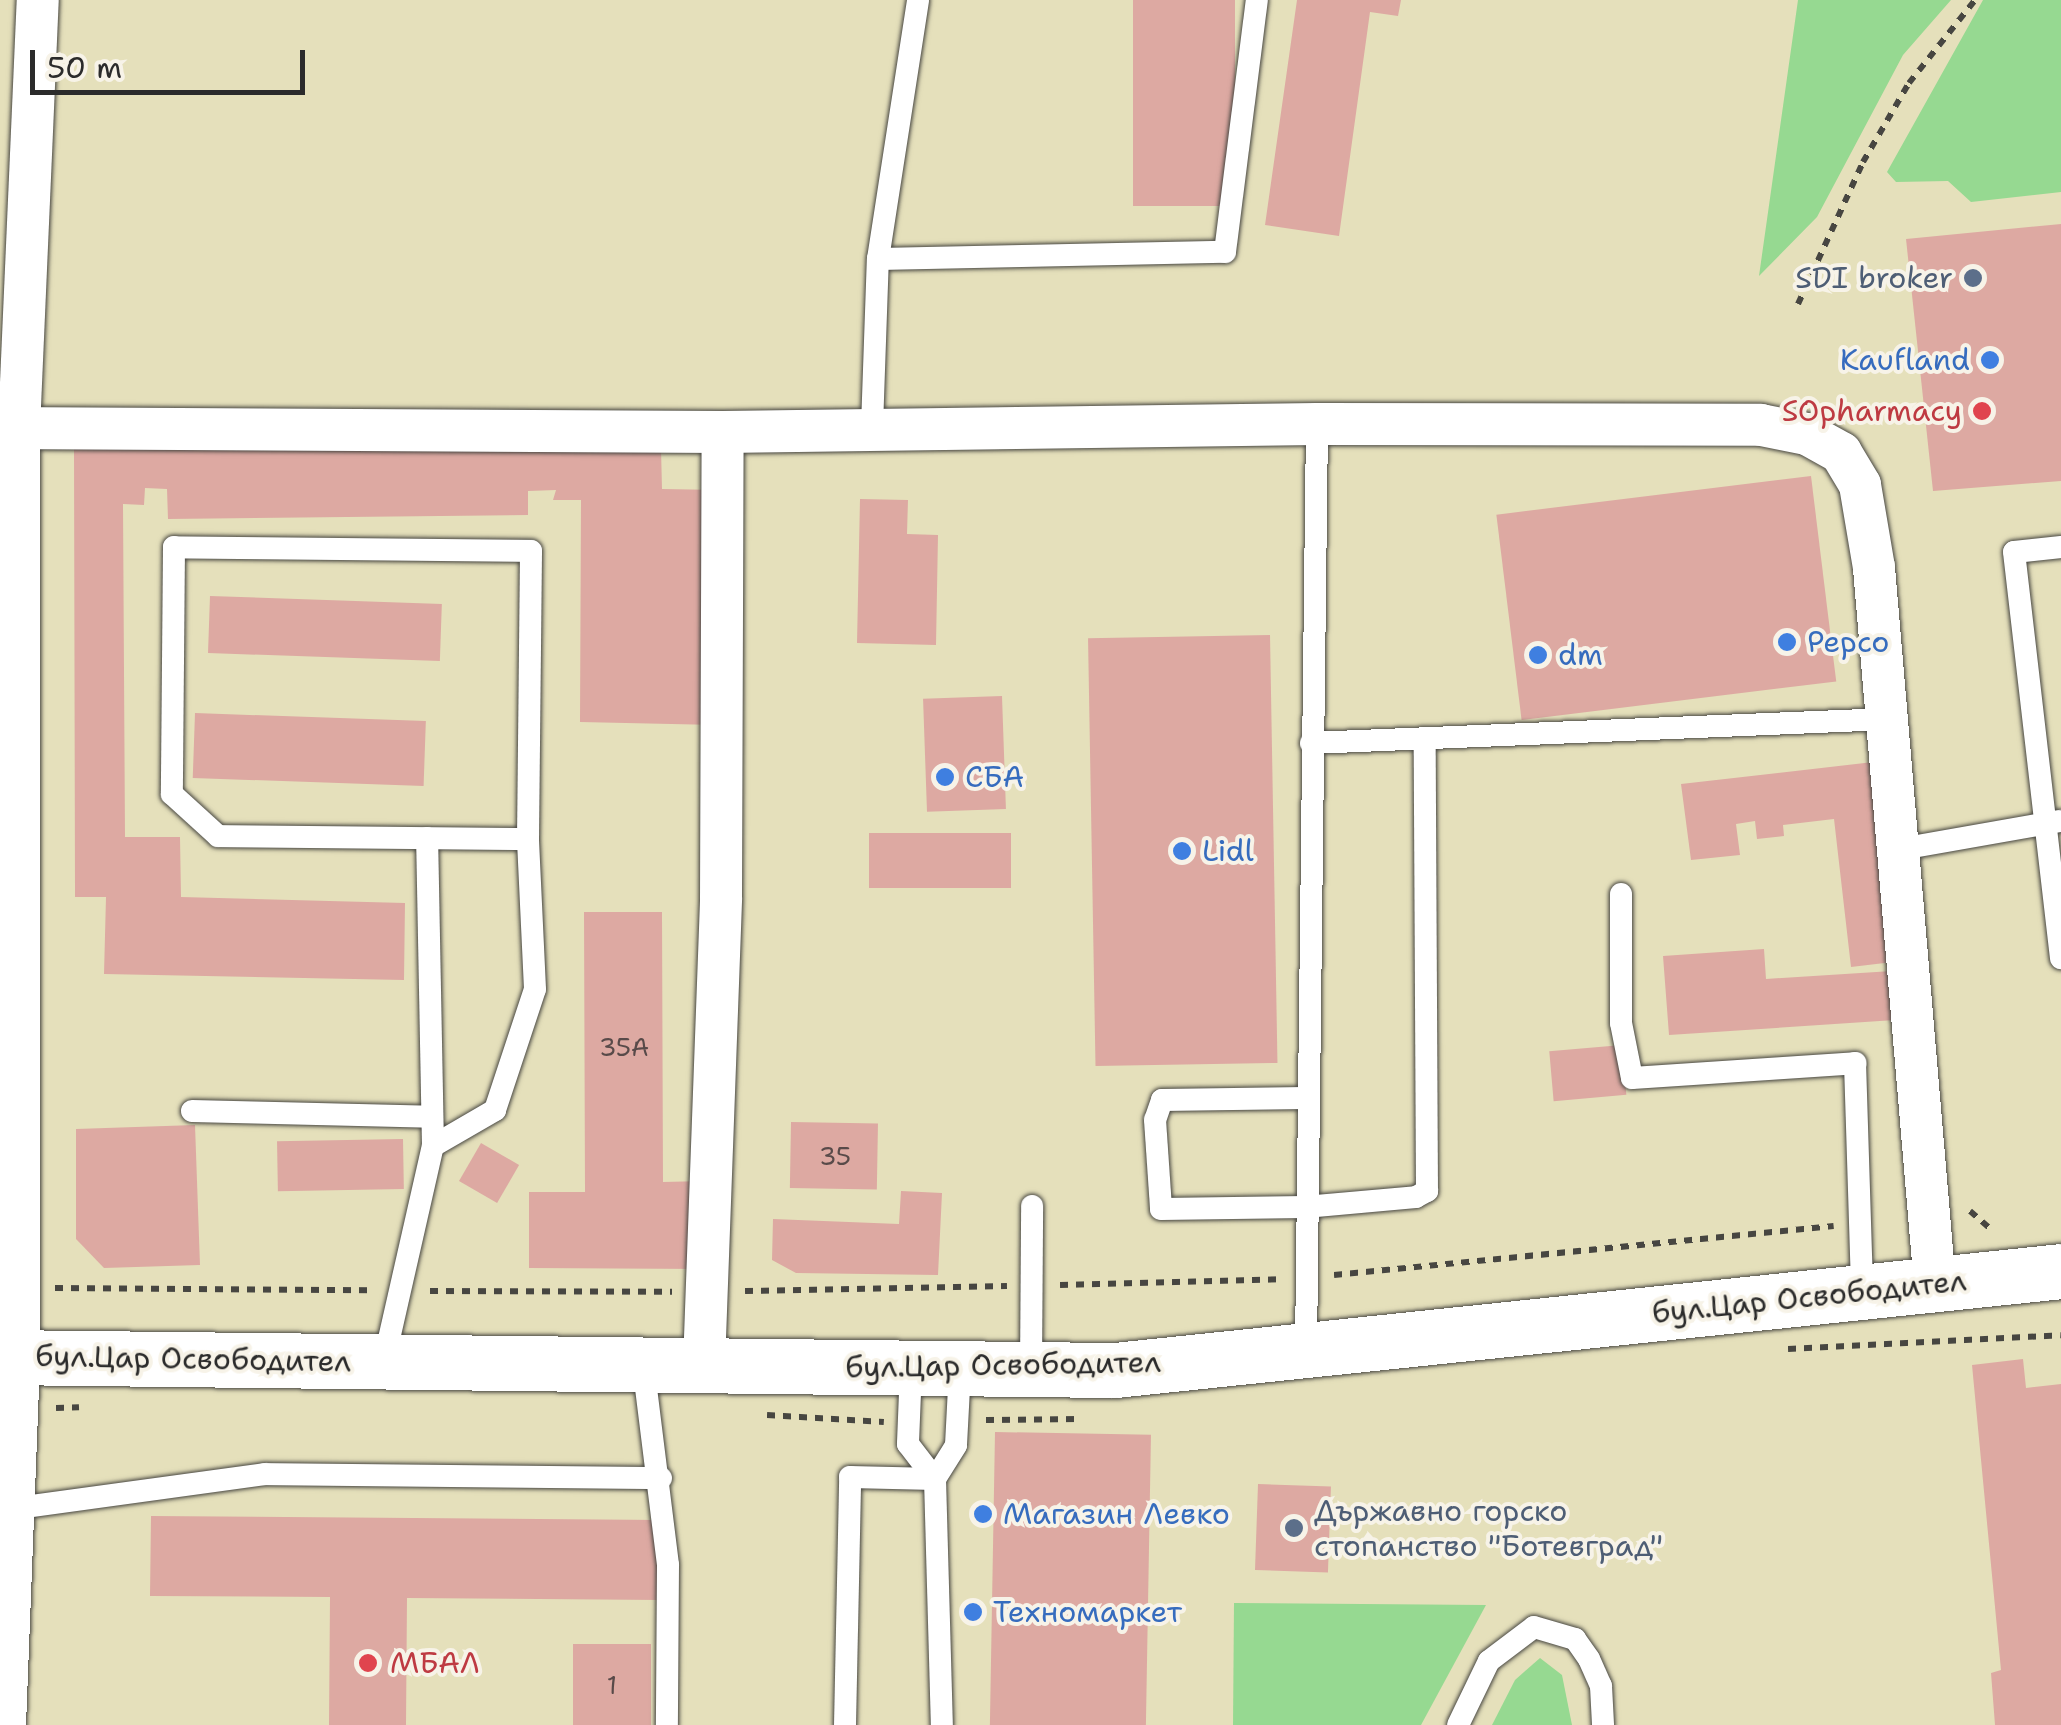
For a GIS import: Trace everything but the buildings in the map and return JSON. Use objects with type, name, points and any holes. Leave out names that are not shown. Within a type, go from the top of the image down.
[{"type":"street","points":[[5,1725],[10,1509],[9,428],[38,0]]},
{"type":"street","points":[[9,428],[723,432],[1317,424],[1760,426],[1806,434],[1841,453],[1860,485],[1901,849],[1934,1284]]},
{"type":"street","points":[[704,1365],[721,898],[723,432]]},
{"type":"street","name":"бул.Цар Освободител","points":[[9,1357],[1115,1370],[2061,1271]]},
{"type":"lane","points":[[872,427],[878,259],[918,0]]},
{"type":"lane","points":[[878,259],[1226,252],[1257,0]]},
{"type":"lane","points":[[1306,1350],[1305,1098],[1317,424]]},
{"type":"lane","points":[[433,1146],[495,1110],[535,990],[528,839],[530,551],[174,547],[172,794],[218,836],[528,839]]},
{"type":"lane","points":[[2061,547],[2014,552],[2054,822],[2061,958]]},
{"type":"lane","points":[[1311,743],[1425,742],[1888,719]]},
{"type":"lane","points":[[1305,1098],[1162,1100],[1155,1120],[1162,1208],[1306,1207],[1416,1197],[1427,1191],[1425,742]]},
{"type":"lane","points":[[1901,849],[2054,822]]},
{"type":"lane","points":[[384,1362],[433,1146],[427,838]]},
{"type":"lane","points":[[1621,894],[1621,1023],[1632,1078],[1854,1063],[1862,1292]]},
{"type":"lane","points":[[192,1110],[432,1117]]},
{"type":"lane","points":[[1032,1206],[1032,1369]]},
{"type":"lane","points":[[644,1364],[661,1478],[667,1725]]},
{"type":"lane","points":[[935,1368],[908,1444],[935,1478]]},
{"type":"lane","points":[[935,1368],[956,1445],[935,1478],[942,1725]]},
{"type":"lane","points":[[10,1509],[265,1474],[661,1478]]},
{"type":"lane","points":[[845,1725],[850,1477],[935,1478]]},
{"type":"lane","points":[[1458,1725],[1489,1662],[1534,1627],[1575,1640],[1589,1659],[1601,1686],[1603,1725]]},
{"type":"path","points":[[1798,304],[1863,162],[1909,83],[1974,0]]},
{"type":"path","points":[[43,1288],[707,1292],[1306,1278],[1837,1226]]},
{"type":"green space","points":[[1798,0],[1951,0],[1903,55],[1817,217],[1759,276]]},
{"type":"green space","points":[[1983,0],[2061,0],[2061,192],[1971,202],[1948,181],[1896,182],[1887,172]]},
{"type":"green space","points":[[1234,1603],[1486,1605],[1421,1725],[1233,1725]]},
{"type":"green space","points":[[1540,1658],[1562,1675],[1572,1725],[1492,1725],[1515,1680]]},
{"type":"place","name":"SDI broker","points":[[1973,278]]},
{"type":"place","name":"Kaufland","points":[[1990,360]]},
{"type":"place","name":"SOpharmacy","points":[[1982,411]]},
{"type":"place","name":"Pepco","points":[[1787,642]]},
{"type":"place","name":"dm","points":[[1538,655]]},
{"type":"place","name":"СБА","points":[[945,777]]},
{"type":"place","name":"Lidl","points":[[1182,851]]},
{"type":"place","name":"Магазин Левко","points":[[983,1514]]},
{"type":"place","name":"Държавно горско стопанство \"Ботевград\"","points":[[1294,1528]]},
{"type":"place","name":"Техномаркет","points":[[973,1612]]},
{"type":"place","name":"МБАЛ","points":[[368,1663]]}]
